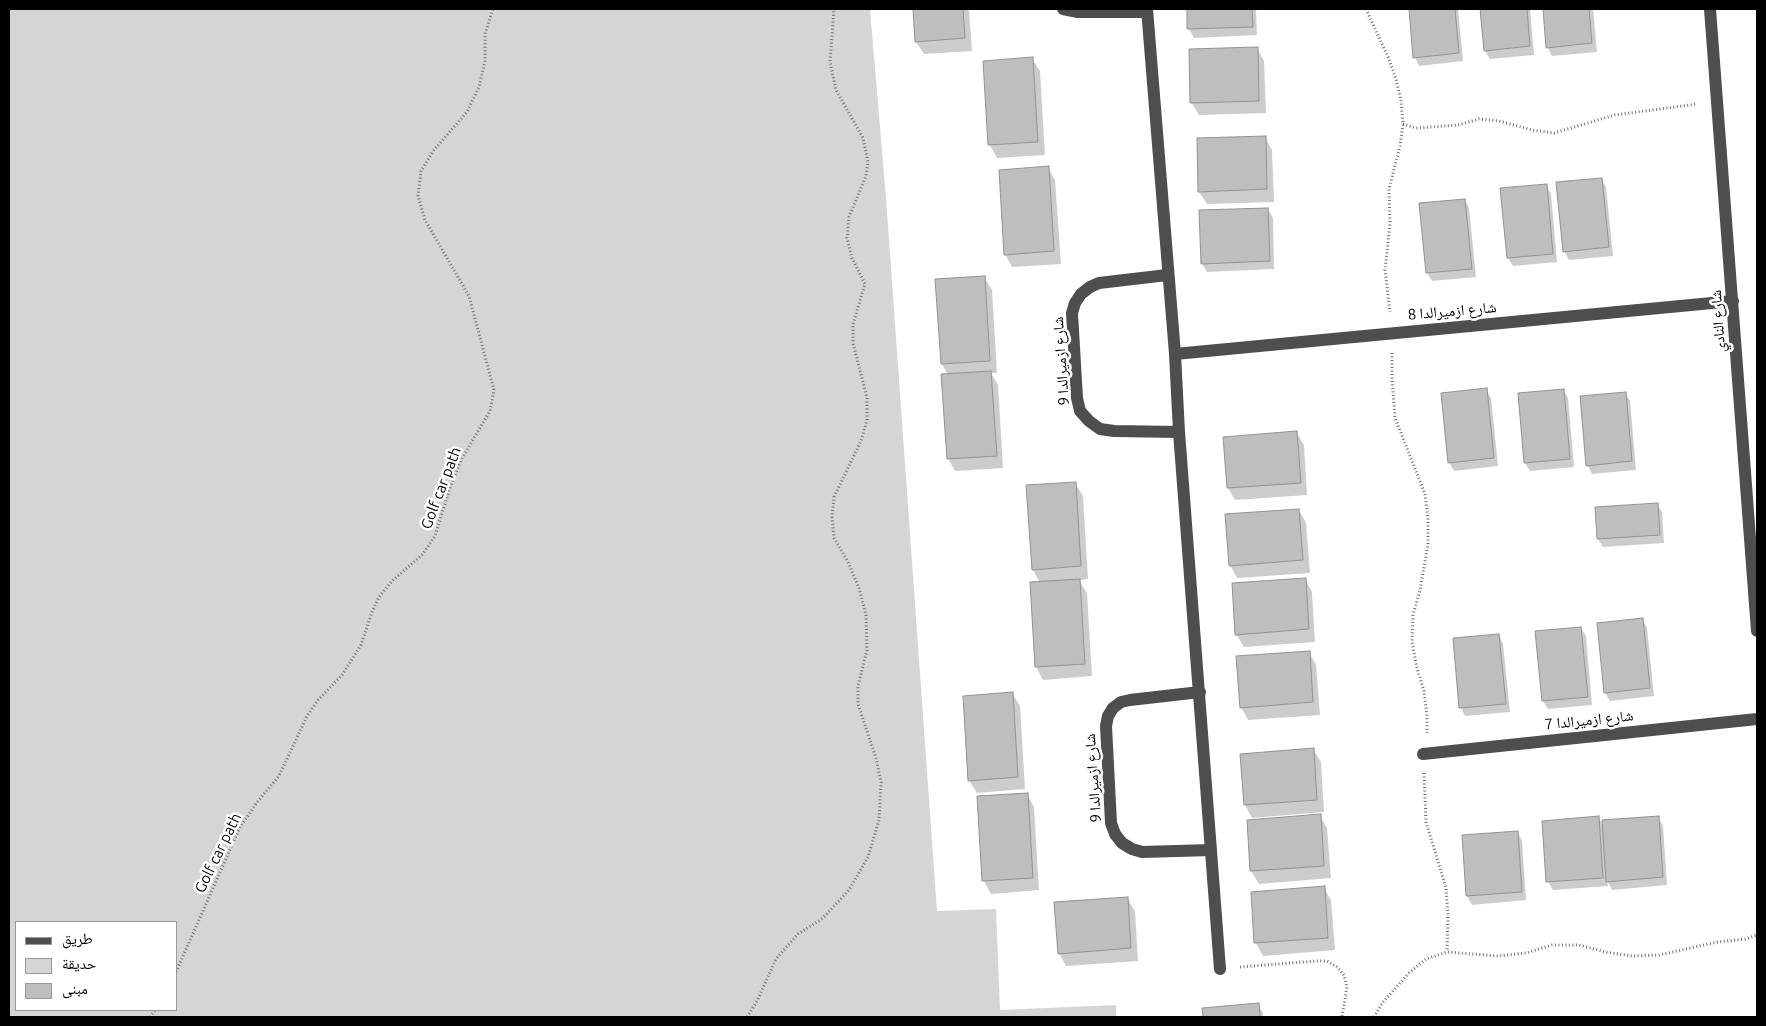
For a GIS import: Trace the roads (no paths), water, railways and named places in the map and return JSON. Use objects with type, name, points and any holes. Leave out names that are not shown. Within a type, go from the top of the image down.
[{"type":"street","points":[[1063,9],[1078,12],[1147,11],[1167,276],[1175,354],[1179,432],[1220,969]]},
{"type":"street","name":"شارع النادي","points":[[1710,9],[1757,631]]},
{"type":"street","name":"شارع ازميرالدا 9","points":[[1167,276],[1099,283],[1082,294],[1072,313],[1077,398],[1080,411],[1100,429],[1179,432]]},
{"type":"street","name":"شارع ازميرالدا 8","points":[[1175,354],[1733,301]]},
{"type":"street","name":"شارع ازميرالدا 9","points":[[1200,692],[1130,700],[1121,702],[1113,708],[1108,716],[1106,726],[1112,823],[1115,834],[1122,843],[1142,852],[1211,850]]},
{"type":"street","name":"شارع ازميرالدا 7","points":[[1423,754],[1757,719]]}]
